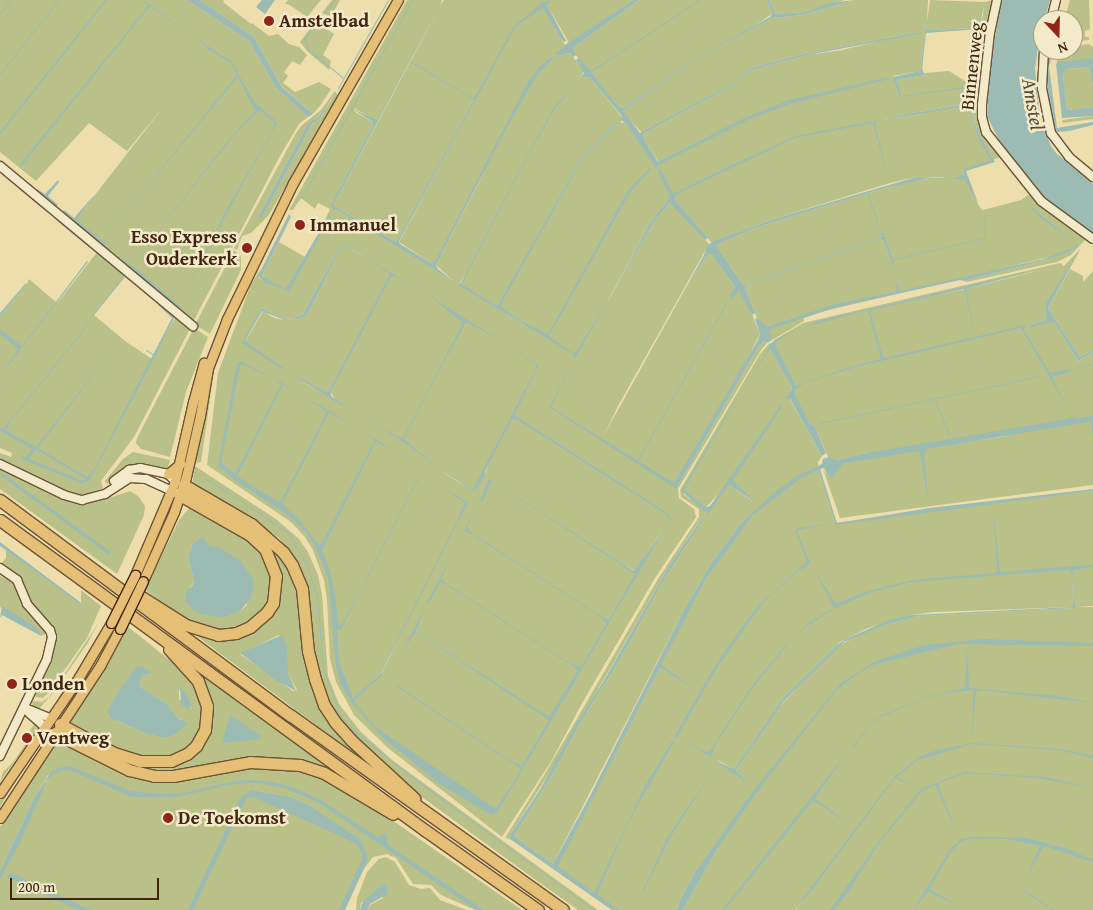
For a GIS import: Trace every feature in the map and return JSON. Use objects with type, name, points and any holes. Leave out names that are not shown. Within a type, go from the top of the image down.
[{"type":"highway","points":[[106,579],[146,598],[186,625],[209,633],[236,633],[250,627],[267,612],[272,603],[277,585],[274,566],[266,549],[250,535],[178,488]]},
{"type":"highway","points":[[178,488],[251,524],[283,552],[292,565],[302,589],[308,651],[314,679],[324,705],[335,722],[351,740],[402,784],[432,817]]},
{"type":"highway","points":[[0,500],[290,715],[563,910]]},
{"type":"highway","points":[[0,520],[426,831],[538,910]]},
{"type":"highway","points":[[52,725],[114,753],[141,761],[171,761],[193,749],[202,736],[207,724],[208,712],[205,696],[198,681],[160,637]]},
{"type":"highway","points":[[52,725],[130,770],[154,776],[173,776],[250,762],[300,765],[324,773],[375,804],[426,831]]},
{"type":"main road","points":[[0,793],[101,664],[120,629],[143,581],[193,453],[213,353],[240,288],[293,183],[398,0]]},
{"type":"main road","points":[[0,818],[111,623],[178,488],[193,402],[210,347],[250,261],[287,189],[293,183]]},
{"type":"main road","points":[[168,474],[181,464]]},
{"type":"street","name":"Binnenweg","points":[[997,0],[990,32],[982,105],[982,117],[986,132],[1041,201],[1093,239]]},
{"type":"street","points":[[1043,60],[1042,88],[1046,116],[1051,133],[1069,157],[1093,178]]},
{"type":"street","points":[[0,166],[193,326]]},
{"type":"street","points":[[0,464],[64,495],[80,498],[98,496],[130,478],[146,479],[178,488]]},
{"type":"street","points":[[80,498],[102,491],[124,473],[134,469],[147,468],[168,474],[178,488]]},
{"type":"street","points":[[0,568],[16,580],[28,604],[50,630],[52,637],[47,659],[25,708],[0,756],[3,766]]},
{"type":"street","points":[[25,708],[52,725]]},
{"type":"green space","points":[[0,0],[187,0],[249,41],[276,88],[308,117],[299,124],[280,156],[193,322],[74,222],[164,106],[127,151],[89,123],[36,181],[0,152]]},
{"type":"green space","points":[[200,0],[224,0],[223,2],[269,36],[278,34],[289,44],[299,47],[307,55],[300,65],[292,61],[284,72],[288,76],[283,83],[295,92],[319,82],[331,89],[313,114],[281,85],[254,37]]},
{"type":"green space","points":[[288,0],[321,0],[307,17],[288,4],[285,4]]},
{"type":"green space","points":[[332,0],[340,0],[331,17],[322,13]]},
{"type":"green space","points":[[407,0],[442,0],[440,5],[444,0],[633,0],[569,43],[547,5],[555,29],[565,45],[556,54],[558,56],[569,53],[573,57],[584,71],[580,78],[589,77],[622,117],[621,123],[625,122],[654,163],[660,164],[645,141],[643,134],[730,87],[752,70],[808,55],[842,50],[918,32],[804,54],[751,68],[732,84],[642,133],[623,113],[623,111],[695,60],[773,18],[803,15],[854,0],[928,0],[927,22],[930,0],[985,2],[995,0],[987,40],[985,29],[981,28],[984,6],[978,28],[928,30],[926,25],[920,71],[893,76],[899,97],[905,96],[900,96],[897,80],[925,75],[924,73],[949,71],[968,83],[982,85],[980,116],[1003,156],[994,160],[966,170],[966,178],[979,206],[982,210],[1021,200],[1031,193],[1068,227],[1086,239],[1071,255],[1057,262],[967,282],[964,281],[1050,259],[1074,248],[1054,256],[812,314],[803,317],[804,321],[772,340],[757,318],[745,288],[747,285],[880,239],[883,240],[895,273],[882,229],[882,236],[879,238],[743,285],[716,245],[755,228],[885,188],[911,181],[948,177],[916,177],[890,183],[777,218],[711,242],[676,201],[675,196],[670,197],[650,223],[604,308],[654,222],[671,202],[709,244],[618,406],[604,435],[684,291],[708,254],[712,255],[735,287],[731,299],[739,291],[747,302],[760,334],[741,371],[674,484],[638,464],[677,487],[759,346],[764,341],[767,343],[678,489],[679,498],[694,509],[696,517],[655,578],[581,705],[552,760],[502,837],[388,748],[354,715],[336,682],[330,659],[324,580],[313,550],[304,536],[291,522],[207,465],[218,373],[250,287],[260,269],[259,278],[283,288],[262,276],[279,242],[305,257],[315,242],[330,209],[318,203],[315,209],[301,198],[293,210],[289,210]],"holes":[[[440,6],[334,204],[336,207],[396,242],[470,110],[399,242],[431,263],[435,261],[487,167],[436,265],[453,281],[337,210],[331,209],[373,125],[373,122],[355,112],[354,108],[377,121]],[[971,99],[977,130],[994,160],[977,136],[970,106],[883,120],[905,114],[969,104]],[[616,123],[618,124],[589,151],[579,165],[514,277],[587,151]],[[346,244],[365,257],[346,246],[341,247],[310,310],[298,319],[284,320],[274,318],[263,311],[245,342],[261,308],[282,318],[291,319],[303,314],[340,246]],[[466,273],[461,284],[497,306],[512,281],[499,307],[526,326],[459,285]],[[380,295],[331,392],[335,400],[301,381],[328,394]],[[496,448],[485,474],[474,492],[440,470],[473,489]],[[664,528],[636,574],[602,552],[635,571]],[[416,631],[536,710],[417,633],[413,635]],[[399,638],[380,676],[355,700],[356,704],[353,699],[378,676]],[[339,660],[351,694],[340,671]]]},
{"type":"green space","points":[[639,0],[767,0],[772,14],[741,35],[690,62],[624,108],[619,107],[574,53],[573,48]]},
{"type":"green space","points":[[769,0],[845,0],[805,12],[776,14]]},
{"type":"green space","points":[[1070,0],[1089,0],[1090,29],[1085,31],[1085,37],[1089,37],[1089,40],[1083,41],[1083,10],[1067,10]]},
{"type":"green space","points":[[321,14],[327,18],[322,26],[334,34],[323,55],[331,61],[329,70],[308,52],[300,42]]},
{"type":"green space","points":[[1089,44],[1093,47],[1093,58],[1083,60],[1083,45]]},
{"type":"green space","points":[[1057,60],[1081,60],[1056,64]]},
{"type":"green space","points":[[1089,67],[1093,86],[1093,107],[1067,110],[1063,74],[1067,69]]},
{"type":"green space","points":[[335,91],[338,96],[269,215],[251,233],[242,236],[237,250],[234,248],[296,133],[302,125],[321,110]],"holes":[[[335,94],[320,118],[312,124],[261,218],[258,217],[308,123],[319,116]]]},
{"type":"green space","points":[[1093,116],[1093,119],[1063,123],[1062,120]]},
{"type":"green space","points":[[1081,248],[1045,308],[1049,317],[1047,320],[1029,325],[1054,322],[1078,361],[1093,352],[1093,485],[840,518],[823,469],[828,476],[842,464],[870,459],[867,453],[836,460],[829,459],[814,425],[810,424],[798,403],[795,395],[796,386],[773,343],[774,340],[803,323],[1060,263],[1064,266]],"holes":[[[1044,269],[966,289],[870,309]],[[1008,436],[954,444],[952,439]]]},
{"type":"green space","points":[[234,250],[241,257],[241,270],[210,334],[195,325]]},
{"type":"green space","points":[[98,251],[126,275],[94,315],[125,341],[152,359],[176,316],[191,327],[134,437],[101,481],[103,488],[89,494],[72,495],[0,463],[0,453],[11,457],[12,453],[0,448],[0,431],[9,436],[0,430],[0,317],[29,279],[57,303]]},
{"type":"green space","points":[[1070,269],[1083,276],[1083,282],[1093,271],[1093,350],[1080,357],[1048,308]]},
{"type":"green space","points":[[194,328],[208,337],[186,392],[170,457],[141,449],[136,443],[137,438]]},
{"type":"green space","points":[[768,345],[791,386],[792,389],[786,400],[789,398],[822,456],[818,462],[818,470],[835,523],[1093,491],[1093,606],[1077,607],[1072,579],[1073,605],[1071,607],[934,612],[912,615],[868,628],[840,642],[782,699],[734,769],[715,759],[752,786],[736,770],[777,709],[838,646],[861,634],[885,625],[920,616],[1093,607],[1093,910],[796,910],[802,902],[795,910],[683,910],[719,846],[711,850],[695,872],[680,900],[677,910],[612,910],[555,870],[660,668],[686,683],[660,665],[706,579],[737,534],[753,515],[776,494],[741,523],[712,562],[685,608],[553,864],[514,836],[621,658],[665,578],[704,519],[702,518],[669,566],[560,756],[510,835],[510,839],[505,838],[543,777],[658,579],[699,517],[699,509],[681,497],[680,490],[760,354]],"holes":[[[732,480],[754,502],[729,485],[706,513],[704,509],[683,494],[685,492],[706,507]]]},
{"type":"green space","points":[[214,371],[201,462],[196,463],[211,378]]},
{"type":"green space","points":[[133,452],[170,460],[168,467],[164,470],[120,473],[107,484],[105,481],[123,459]]},
{"type":"green space","points":[[195,466],[276,519],[299,539],[308,552],[318,575],[322,595],[328,676],[339,704],[361,732],[392,760],[598,910],[578,910],[526,873],[415,792],[334,719],[315,670],[302,575],[296,559],[279,538],[265,528],[192,485]]},
{"type":"green space","points":[[0,467],[68,499],[109,494],[112,497],[130,491],[138,496],[145,506],[144,515],[117,574],[0,489]]},
{"type":"green space","points":[[190,507],[200,509],[260,547],[272,567],[274,594],[254,622],[225,633],[190,623],[145,590],[179,520]],"holes":[[[193,543],[218,547],[247,605],[229,616],[190,588],[194,581],[188,557]]]},
{"type":"green space","points":[[267,547],[275,548],[296,580],[321,703],[394,783],[186,628],[247,634],[259,627],[268,618],[279,598],[281,587],[279,570]],"holes":[[[279,635],[288,673],[297,690],[293,691],[240,654]]]},
{"type":"green space","points":[[6,550],[81,605],[81,590],[101,606],[87,638],[43,698],[36,697],[35,694],[50,665],[55,630],[41,636],[39,629],[0,607],[0,576],[8,580],[0,574],[0,565],[6,558]]},
{"type":"green space","points":[[98,624],[87,644],[53,693],[37,711],[33,708],[32,701],[42,702],[49,697]]},
{"type":"green space","points":[[127,626],[182,670],[192,681],[203,701],[201,731],[195,741],[175,757],[133,756],[71,722],[70,717],[107,663]],"holes":[[[144,667],[151,673],[142,676],[139,686],[166,703],[178,718],[182,719],[164,738],[146,734],[117,721]],[[179,689],[190,699],[191,709],[179,699]]]},
{"type":"green space","points":[[183,661],[371,798],[301,763],[162,774],[119,762],[181,761],[210,718]]},
{"type":"green space","points":[[36,722],[37,730],[0,782],[3,772],[14,761],[29,739],[32,733],[30,730]]},
{"type":"green space","points":[[46,733],[25,765],[0,807],[0,800]]},
{"type":"green space","name":"De Toekomst","points":[[62,743],[172,781],[265,764],[310,773],[363,800],[522,910],[475,910],[441,895],[431,885],[413,884],[396,858],[387,854],[373,857],[363,870],[367,862],[366,853],[343,910],[0,910],[0,875],[43,787],[53,772],[48,775],[35,796],[0,871],[0,827],[52,747]],"holes":[[[253,790],[291,797],[311,806],[359,838]]]},
{"type":"green space","points":[[386,857],[395,862],[409,885],[421,889],[430,888],[440,900],[467,910],[367,910],[370,905],[383,898],[381,886],[361,903],[360,910],[356,910],[357,898],[367,872],[379,859]]},
{"type":"water","points":[[105,0],[107,0],[0,135],[0,132]]},
{"type":"water","points":[[144,0],[196,39],[150,6],[20,168],[21,163],[148,6]]},
{"type":"water","points":[[187,0],[200,0],[254,37],[282,87],[313,114],[308,117],[276,88],[249,41]]},
{"type":"water","points":[[262,0],[275,0],[265,14],[256,7]]},
{"type":"water","points":[[442,0],[334,204],[336,207],[396,242],[474,101],[472,98],[475,97],[514,26],[541,4],[540,0],[544,2],[551,0],[547,5],[566,41],[564,42],[559,36],[543,8],[516,26],[399,241],[400,244],[431,263],[435,261],[528,82],[539,67],[551,57],[553,59],[538,73],[505,131],[436,265],[438,269],[454,282],[337,210],[332,210],[331,206],[373,125],[373,122],[351,108],[377,120]]},
{"type":"water","points":[[633,0],[639,0],[573,48],[576,55],[573,57],[569,53],[558,56],[555,54],[565,45]]},
{"type":"water","points":[[767,0],[769,0],[776,14],[805,12],[830,3],[854,0],[803,15],[773,18],[695,60],[623,111],[640,133],[732,84],[751,68],[804,54],[918,32],[918,34],[808,55],[752,70],[730,87],[643,134],[645,141],[658,162],[740,120],[789,100],[889,77],[889,79],[789,104],[748,120],[660,164],[656,168],[625,122],[620,120],[622,116],[589,77],[580,78],[584,73],[576,60],[579,57],[619,107],[624,108],[690,62],[770,17],[772,14]]},
{"type":"water","name":"Amstel","points":[[1001,0],[1050,0],[1047,10],[1033,10],[1033,60],[1036,60],[1035,69],[1040,120],[1056,153],[1093,184],[1093,234],[1061,212],[1033,187],[1001,144],[987,116],[988,79]]},
{"type":"water","points":[[983,6],[980,29],[926,33],[922,69],[925,75],[897,80],[901,96],[973,86],[972,96],[970,88],[968,88],[899,97],[893,77],[920,71],[926,25],[928,30],[978,28]]},
{"type":"water","points":[[199,40],[232,62],[254,102],[275,120],[277,124],[240,189],[181,301],[230,203],[273,130],[274,122],[259,110],[232,138],[134,262],[227,142],[255,111],[238,77],[106,236],[237,75],[231,63],[209,50],[105,178],[207,52],[208,48]]},
{"type":"water","points":[[1093,58],[1093,87],[1089,67],[1067,69],[1063,74],[1067,110],[1093,107],[1093,116],[1062,118],[1056,64]]},
{"type":"water","points":[[1048,60],[1051,60],[1049,66],[1057,128],[1093,122],[1093,125],[1057,132],[1051,116]]},
{"type":"water","points":[[577,81],[555,109],[532,148],[462,284],[497,306],[579,162],[587,151],[617,122],[618,124],[589,151],[579,165],[500,306],[521,321],[548,334],[629,189],[650,168],[651,170],[631,191],[549,336],[573,353],[576,352],[609,299],[574,360],[573,354],[458,285],[461,283],[531,148],[553,109]]},
{"type":"water","points":[[334,94],[320,118],[312,124],[261,219],[258,217],[308,123],[319,116]]},
{"type":"water","points":[[970,99],[977,130],[995,162],[966,171],[978,203],[965,180],[953,178],[964,175],[964,169],[991,160],[977,136],[970,106],[883,120],[905,114],[969,104]]},
{"type":"water","points":[[879,120],[876,122],[876,127],[888,179],[873,123],[795,138],[675,196],[676,201],[708,238],[705,240],[670,203],[654,222],[611,297],[650,223],[670,197],[658,172],[661,170],[672,192],[675,193],[796,136]]},
{"type":"water","points":[[916,177],[949,178],[926,179],[885,188],[755,228],[716,245],[743,285],[879,238],[882,236],[882,229],[893,260],[895,273],[883,240],[880,239],[747,285],[745,288],[755,313],[752,315],[739,291],[731,300],[729,298],[735,287],[712,255],[708,254],[685,290],[707,246],[713,241],[777,218]]},
{"type":"water","points":[[58,180],[59,182],[48,196],[58,205],[56,207],[36,191],[37,189],[45,194]]},
{"type":"water","points":[[93,196],[77,220],[102,241],[105,240],[104,244],[111,253],[62,212],[64,210],[74,218]]},
{"type":"water","points":[[1025,202],[1072,240],[1042,219]]},
{"type":"water","points":[[289,214],[291,217],[262,276],[286,289],[329,215],[331,217],[289,291],[266,283],[258,276]]},
{"type":"water","points":[[1076,243],[1078,245],[1076,248],[1050,259],[964,281],[960,280],[834,308],[771,329],[769,332],[772,340],[767,343],[764,341],[759,346],[676,489],[549,407],[571,365],[551,407],[674,483],[758,340],[760,334],[755,319],[757,318],[767,327],[835,304],[895,292],[897,289],[896,280],[900,291],[1044,259],[1076,246]]},
{"type":"water","points":[[346,244],[366,257],[346,246],[341,247],[310,310],[304,316],[298,319],[284,320],[262,311],[245,341],[284,368],[282,369],[242,343],[261,308],[282,318],[291,319],[303,314],[340,246]]},
{"type":"water","points":[[1081,248],[1048,308],[1080,357],[1093,350],[1093,352],[1078,361],[1054,322],[1030,327],[1029,325],[1047,320],[1045,305]]},
{"type":"water","points":[[115,255],[134,267],[180,306],[178,309]]},
{"type":"water","points":[[368,259],[427,294],[395,276],[391,277],[331,392],[331,396],[354,413],[288,372],[328,393],[390,274]]},
{"type":"water","points":[[87,261],[0,376],[18,349],[0,334],[0,329],[22,346]]},
{"type":"water","points":[[1044,268],[966,289],[975,334],[964,289],[870,312],[883,357],[885,358],[1025,325],[1024,330],[1050,373],[1070,369],[1071,371],[1052,377],[1069,411],[1021,328],[856,367],[803,384],[796,389],[795,395],[810,424],[814,425],[826,453],[822,456],[790,399],[785,400],[792,389],[770,349],[749,379],[769,348],[768,345],[782,336],[799,329],[775,344],[796,386],[847,368],[881,359],[868,310],[802,328],[821,320]]},
{"type":"water","points":[[27,284],[0,317],[0,313]]},
{"type":"water","points":[[685,290],[604,436],[684,291]]},
{"type":"water","points":[[430,296],[501,341],[466,322],[430,388],[404,439],[436,466],[402,441],[359,415],[403,438],[463,323]]},
{"type":"water","points":[[159,303],[175,316],[90,479],[83,484],[22,459],[32,449],[0,431],[0,428],[3,429],[13,417],[6,431],[36,447],[117,344],[38,448],[87,477],[94,469],[172,318],[158,305]],"holes":[[[37,450],[86,479],[83,481],[29,459]]]},
{"type":"water","points":[[504,343],[538,364],[538,367],[515,414],[517,417],[658,507],[671,517],[668,525],[669,517],[516,419],[512,419],[485,472],[485,476],[474,492],[440,469],[473,489],[536,369],[536,364]]},
{"type":"water","points":[[241,361],[271,377],[244,365],[240,366],[221,463],[235,474],[281,385],[275,379],[299,393],[283,385],[237,476],[280,503],[327,412],[303,395],[349,423],[329,413],[282,504],[299,519],[319,545],[322,543],[375,440],[353,425],[395,451],[376,442],[322,550],[330,571],[336,600],[338,625],[342,624],[366,579],[342,628],[337,630],[339,660],[353,698],[378,676],[458,520],[464,503],[445,488],[468,503],[381,673],[382,675],[355,700],[356,704],[377,728],[496,809],[521,770],[514,762],[522,766],[549,720],[417,633],[413,635],[399,658],[425,607],[416,631],[549,717],[578,670],[567,662],[581,667],[606,624],[602,617],[609,620],[635,574],[492,481],[482,502],[480,500],[489,479],[634,571],[665,528],[497,813],[491,815],[441,785],[383,738],[352,703],[341,685],[336,665],[328,577],[307,533],[291,517],[236,481],[218,466],[237,363]]},
{"type":"water","points":[[742,391],[684,490],[706,507],[710,506],[781,405],[782,407],[733,480],[755,502],[729,485],[708,514],[681,491]]},
{"type":"water","points":[[1073,416],[1075,418],[1093,416],[1093,436],[1091,423],[1088,422],[927,449],[924,454],[929,505],[920,453],[917,451],[843,464],[833,477],[828,476],[824,468],[820,469],[837,523],[930,508],[1093,489],[1093,491],[834,525],[835,523],[818,470],[800,479],[753,515],[706,579],[661,665],[698,691],[660,668],[558,866],[594,893],[645,786],[672,741],[674,742],[629,821],[597,894],[619,910],[612,910],[510,839],[510,835],[541,788],[577,722],[602,684],[669,566],[702,518],[704,519],[665,578],[621,658],[514,836],[553,864],[590,796],[685,608],[712,562],[741,523],[775,492],[797,476],[822,464],[823,459],[829,457],[836,460],[1068,419]]},
{"type":"water","points":[[2,473],[111,552],[109,555],[0,475]]},
{"type":"water","points":[[478,504],[467,528],[474,535],[465,531],[453,553]]},
{"type":"water","points":[[993,508],[1000,572],[1093,565],[1093,567],[1073,570],[1073,575],[1069,570],[911,582],[869,593],[832,610],[794,637],[810,622],[834,608],[813,567],[836,604],[862,593],[912,580],[995,573],[997,570]]},
{"type":"water","points":[[829,524],[798,530],[797,532],[811,565],[809,564],[793,575],[764,602],[718,666],[676,739],[674,737],[716,664],[756,608],[807,561],[795,532],[797,528]]},
{"type":"water","points":[[203,537],[208,545],[218,547],[240,560],[252,577],[254,585],[251,598],[240,611],[229,616],[219,617],[201,614],[192,609],[185,600],[186,592],[194,581],[188,557],[193,543]]},
{"type":"water","points":[[0,542],[80,602],[82,604],[0,546]]},
{"type":"water","points":[[450,558],[441,579],[448,585],[440,582],[429,603],[427,602]]},
{"type":"water","points":[[1072,578],[1077,607],[1093,607],[920,616],[885,625],[844,642],[783,702],[736,770],[752,786],[714,760],[734,769],[782,699],[837,645],[848,638],[889,620],[912,615],[1071,607],[1073,605]]},
{"type":"water","points":[[2,606],[39,629],[41,636],[2,615],[0,618]]},
{"type":"water","points":[[282,635],[287,645],[288,673],[296,691],[277,681],[240,653]]},
{"type":"water","points":[[984,639],[1093,643],[1093,646],[957,644],[873,665],[857,674],[837,690],[763,784],[719,846],[683,910],[677,910],[680,900],[695,872],[756,787],[842,682],[876,661],[924,645]]},
{"type":"water","points":[[791,640],[749,693],[715,746],[711,757],[682,740],[706,752],[710,751],[751,687]]},
{"type":"water","points":[[967,647],[969,688],[1059,696],[1093,703],[980,690],[976,692],[972,739],[973,690],[947,693],[925,698],[881,717],[872,723],[852,747],[872,722],[882,715],[926,697],[965,688]]},
{"type":"water","points":[[137,666],[144,667],[152,673],[142,676],[139,686],[166,703],[178,718],[188,723],[176,734],[164,738],[146,734],[111,718],[107,712],[120,689]]},
{"type":"water","points":[[180,687],[190,699],[191,706],[189,710],[181,704]]},
{"type":"water","points":[[230,715],[260,735],[260,739],[222,743]]},
{"type":"water","points":[[973,743],[1061,749],[1093,756],[1093,758],[1058,750],[972,744],[918,760],[897,777],[917,788],[895,778],[812,890],[794,910],[895,776],[921,756],[934,751]]},
{"type":"water","points":[[849,750],[815,798],[850,825],[813,800],[725,910],[722,910]]},
{"type":"water","points":[[69,766],[131,791],[160,794],[183,793],[240,780],[268,781],[292,787],[319,799],[378,837],[386,833],[388,845],[484,910],[476,910],[319,803],[284,788],[260,783],[248,783],[227,785],[178,797],[132,797],[67,769],[55,773],[47,780],[20,843],[0,879],[0,871],[35,796],[50,773],[58,768]]},
{"type":"water","points":[[715,767],[672,835],[634,910],[667,838]]},
{"type":"water","points":[[964,772],[1046,777],[1093,788],[1037,778],[964,774],[938,784],[958,835],[935,785],[930,787],[922,791],[880,842],[849,891],[834,910],[830,910],[879,841],[921,789]]},
{"type":"water","points":[[253,790],[291,797],[311,806],[359,838],[367,854],[367,862],[345,910],[339,910],[363,857],[358,846],[347,839],[251,796],[246,799],[193,910],[188,910],[241,797]]},
{"type":"water","points":[[975,837],[1026,838],[1068,849],[1093,860],[1093,862],[1044,846],[1026,878],[1040,846],[1008,839],[969,839],[961,842],[951,852],[929,889],[960,907],[928,892],[913,910],[951,848],[961,839]]},
{"type":"water","points":[[10,872],[90,910],[78,910],[7,877]]},
{"type":"water","points":[[383,884],[387,885],[387,894],[370,904],[367,910],[360,910],[363,901]]},
{"type":"waterway","points":[[0,13],[11,0]]},
{"type":"waterway","points":[[0,74],[58,0]]},
{"type":"waterway","points":[[325,12],[335,0]]},
{"type":"waterway","points":[[338,88],[388,0]]},
{"type":"waterway","points":[[301,198],[412,0]]},
{"type":"waterway","points":[[591,71],[699,0]]},
{"type":"waterway","points":[[303,40],[322,17]]},
{"type":"waterway","points":[[304,38],[308,49],[343,78]]},
{"type":"waterway","points":[[410,61],[472,98]]},
{"type":"waterway","points":[[18,187],[48,212]]},
{"type":"waterway","points":[[868,194],[878,224]]},
{"type":"waterway","points":[[88,203],[94,196]]},
{"type":"waterway","points":[[893,259],[985,238],[985,213]]},
{"type":"waterway","points":[[57,220],[159,304]]},
{"type":"waterway","points":[[91,317],[124,276],[110,263]]},
{"type":"waterway","points":[[637,461],[726,304]]},
{"type":"waterway","points":[[12,418],[89,322]]},
{"type":"waterway","points":[[146,350],[153,354]]},
{"type":"waterway","points":[[1075,368],[1093,364]]},
{"type":"waterway","points":[[820,423],[1039,376]]},
{"type":"waterway","points":[[935,400],[949,434]]},
{"type":"waterway","points":[[204,478],[251,507],[289,534],[306,563],[317,596],[323,668],[341,717],[357,733],[413,778],[594,910]]},
{"type":"waterway","points":[[365,581],[417,479]]},
{"type":"waterway","points":[[474,535],[602,617]]},
{"type":"waterway","points":[[448,585],[567,662]]},
{"type":"waterway","points":[[396,685],[515,764]]},
{"type":"waterway","points":[[1024,891],[1055,910]]},
{"type":"place","name":"Amstelbad","points":[[269,21]]},
{"type":"place","name":"Immanuel","points":[[300,225]]},
{"type":"place","name":"Esso Express Ouderkerk","points":[[247,248]]},
{"type":"place","name":"Londen","points":[[12,684]]},
{"type":"place","name":"Ventweg","points":[[27,738]]},
{"type":"place","name":"De Toekomst","points":[[168,818]]}]
